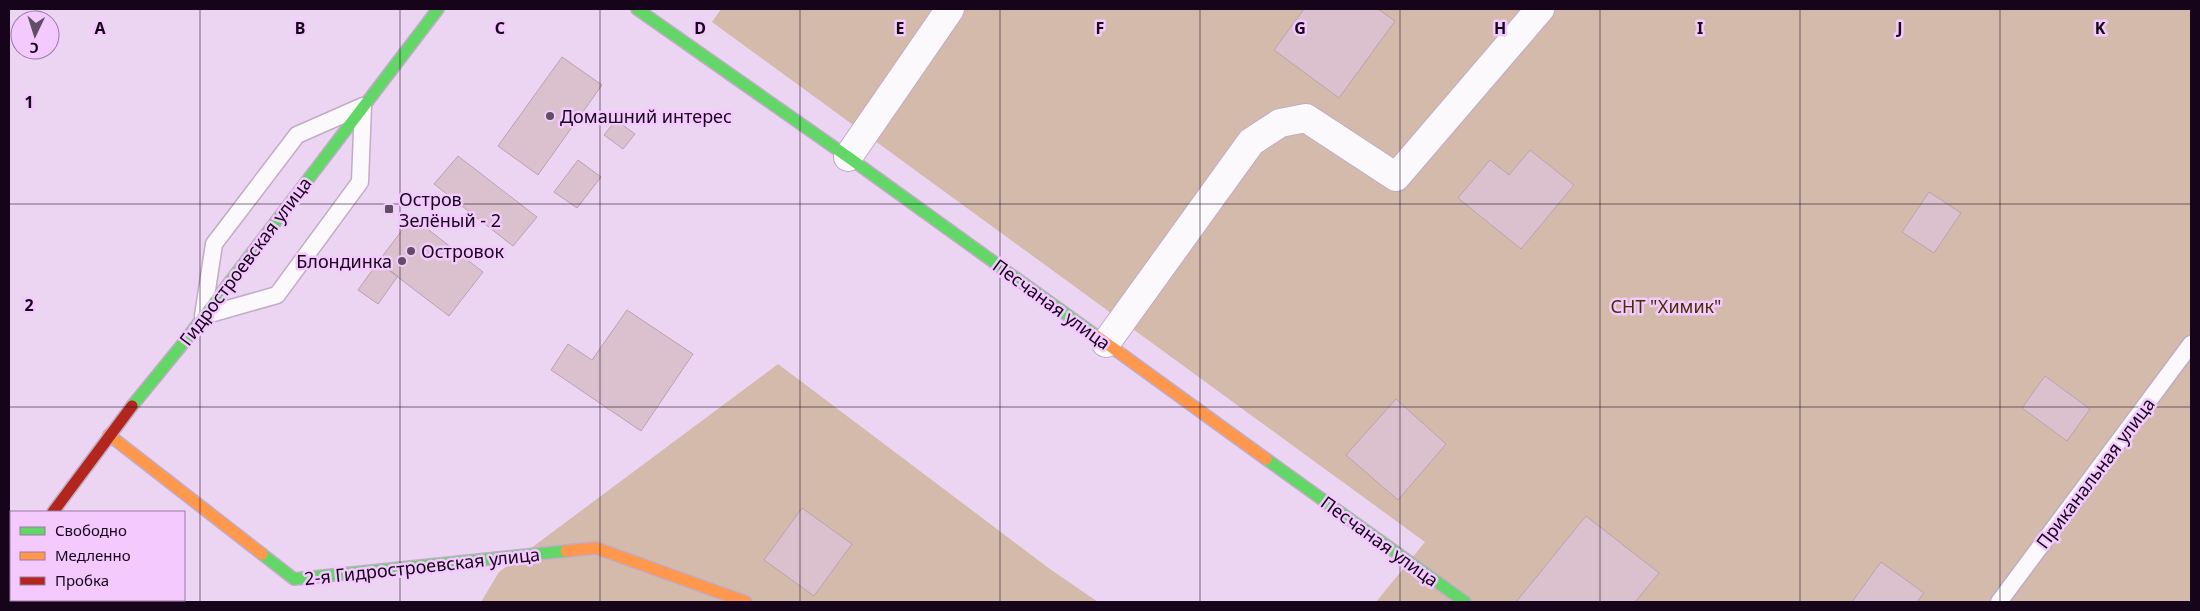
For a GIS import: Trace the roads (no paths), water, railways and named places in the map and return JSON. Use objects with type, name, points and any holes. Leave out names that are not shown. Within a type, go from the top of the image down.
[{"type":"street","name":"Гидростроевская улица","points":[[54,511],[109,435],[203,316],[438,9]]},
{"type":"street","name":"Песчаная улица","points":[[636,9],[848,157],[1465,602]]},
{"type":"street","points":[[848,157],[950,9]]},
{"type":"street","points":[[1106,343],[1251,142],[1280,122],[1306,118],[1396,177],[1540,9]]},
{"type":"street","name":"2-я Гидростроевская улица","points":[[109,435],[294,579],[596,548],[746,602]]},
{"type":"lane","points":[[363,106],[360,182],[277,295],[203,316],[214,244],[291,142],[297,135],[363,106]]},
{"type":"lane","name":"Приканальная улица","points":[[1999,602],[2191,344]]},
{"type":"place","name":"Домашний интерес","points":[[550,116]]},
{"type":"place","name":"Остров Зелёный - 2","points":[[389,209]]},
{"type":"place","name":"Островок","points":[[411,251]]},
{"type":"place","name":"Блондинка","points":[[402,261]]},
{"type":"park label","name":"СНТ \"Химик\"","points":[[1666,306]]}]
